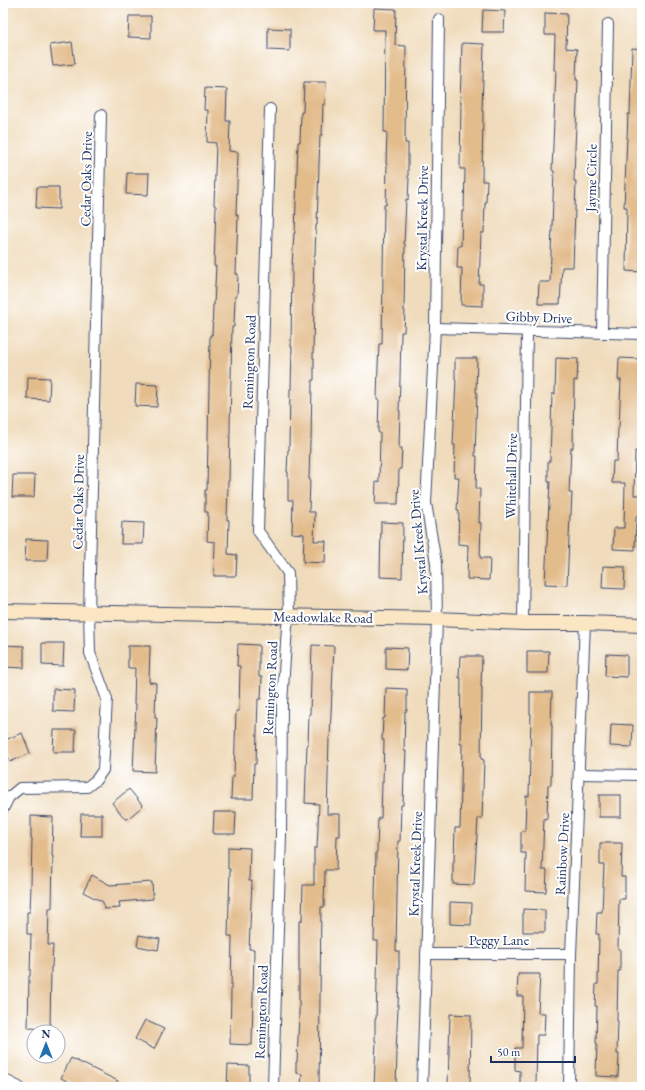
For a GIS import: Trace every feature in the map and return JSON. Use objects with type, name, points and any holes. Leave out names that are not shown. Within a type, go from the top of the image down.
[{"type":"street","name":"Krystal Kreek Drive","points":[[422,1087],[437,619],[436,563],[426,503],[435,328],[439,19]]},
{"type":"street","name":"Jayme Circle","points":[[602,333],[608,24]]},
{"type":"street","name":"Remington Road","points":[[270,109],[258,531],[288,573],[289,617],[282,704],[273,1087]]},
{"type":"street","name":"Cedar Oaks Drive","points":[[3,809],[9,797],[20,788],[87,787],[96,780],[103,770],[106,699],[90,653],[89,613],[102,115]]},
{"type":"street","name":"Gibby Drive","points":[[435,328],[642,334]]},
{"type":"street","name":"Whitehall Drive","points":[[523,623],[527,331]]},
{"type":"street","name":"Meadowlake Road","points":[[3,611],[437,619],[523,623],[642,625]]},
{"type":"street","name":"Rainbow Drive","points":[[568,1087],[585,623]]},
{"type":"street","points":[[579,774],[642,775]]},
{"type":"street","name":"Peggy Lane","points":[[426,954],[572,954]]},
{"type":"street","points":[[3,1079],[19,1087]]},
{"type":"building","points":[[374,8],[396,9],[395,45],[406,46],[405,143],[408,143],[409,178],[408,200],[406,199],[404,244],[404,332],[401,332],[399,448],[402,448],[401,469],[399,469],[398,504],[375,504],[376,482],[379,482],[380,433],[378,432],[379,399],[377,399],[379,344],[382,344],[384,205],[386,205],[387,132],[384,132],[385,30],[373,30]]},
{"type":"building","points":[[483,10],[505,11],[504,32],[482,32]]},
{"type":"building","points":[[545,13],[567,14],[566,48],[577,49],[576,80],[578,80],[574,181],[576,181],[573,267],[562,267],[560,304],[538,304],[539,282],[550,282],[554,171],[552,170],[556,70],[554,70],[555,35],[545,35]]},
{"type":"building","points":[[129,16],[151,16],[151,38],[128,37]]},
{"type":"building","points":[[268,28],[290,29],[290,51],[268,50]]},
{"type":"building","points":[[72,42],[75,64],[53,66],[50,45]]},
{"type":"building","points":[[462,43],[484,44],[482,181],[487,181],[484,233],[481,233],[479,284],[483,284],[483,306],[461,305],[462,268],[457,268],[458,246],[461,246],[462,211],[464,211],[465,169],[460,169]]},
{"type":"building","points":[[632,48],[642,49],[642,272],[626,271],[627,207],[624,207],[628,114],[630,114]]},
{"type":"building","points":[[304,82],[326,82],[325,104],[323,104],[322,135],[320,135],[317,225],[314,255],[314,380],[312,380],[309,479],[309,512],[315,512],[314,541],[326,541],[325,563],[303,562],[304,534],[292,533],[293,500],[288,500],[287,472],[291,389],[292,265],[295,233],[298,142],[300,142],[301,112],[303,112]]},
{"type":"building","points":[[205,88],[227,89],[226,121],[230,121],[229,151],[238,152],[236,274],[238,274],[237,296],[235,296],[234,327],[232,327],[227,520],[229,520],[228,554],[237,555],[236,576],[214,576],[215,542],[207,541],[208,512],[205,512],[205,490],[207,490],[210,335],[212,335],[216,266],[214,266],[216,206],[214,205],[216,143],[207,142],[208,110],[204,110]]},
{"type":"building","points":[[127,173],[149,173],[148,195],[126,194]]},
{"type":"building","points":[[37,187],[59,187],[59,209],[36,208]]},
{"type":"building","points":[[455,358],[477,358],[475,456],[477,456],[476,489],[480,489],[480,558],[490,558],[489,580],[467,579],[468,545],[458,544],[459,510],[457,510],[459,477],[454,477],[455,445],[453,445],[456,379]]},
{"type":"building","points":[[556,358],[578,359],[577,381],[574,380],[573,448],[571,448],[569,493],[572,493],[567,585],[545,584],[550,482],[548,482],[548,461],[550,461],[552,394],[555,394]]},
{"type":"building","points":[[619,358],[641,359],[640,396],[642,397],[642,418],[640,451],[635,451],[634,495],[642,495],[642,517],[636,516],[635,550],[613,549],[614,528],[624,528],[625,483],[612,483],[613,461],[617,461],[619,428],[621,380],[618,380]]},
{"type":"building","points":[[28,377],[50,378],[49,400],[27,399]]},
{"type":"building","points":[[136,384],[158,385],[157,407],[135,406]]},
{"type":"building","points":[[13,475],[35,475],[34,497],[12,497]]},
{"type":"building","points":[[122,522],[144,523],[143,544],[121,544]]},
{"type":"building","points":[[381,522],[403,523],[402,578],[380,577]]},
{"type":"building","points":[[26,539],[48,540],[47,561],[25,561]]},
{"type":"building","points":[[603,566],[625,567],[624,589],[602,588]]},
{"type":"building","points":[[42,643],[64,643],[63,666],[42,665]]},
{"type":"building","points":[[238,644],[259,645],[259,677],[262,677],[261,699],[258,699],[256,764],[254,764],[253,799],[231,799],[232,777],[234,777],[236,711],[239,711],[240,666],[237,666]]},
{"type":"building","points":[[3,645],[24,646],[24,668],[3,667]]},
{"type":"building","points":[[312,645],[334,646],[329,737],[327,814],[340,814],[340,836],[337,836],[336,870],[325,870],[324,907],[321,907],[319,1087],[301,1086],[302,1074],[296,1073],[299,1014],[299,921],[302,921],[303,885],[314,885],[314,848],[317,848],[319,804],[305,803]]},
{"type":"building","points":[[128,646],[150,646],[149,682],[156,683],[155,717],[157,717],[155,772],[133,771],[136,704],[134,704],[135,668],[128,668]]},
{"type":"building","points":[[386,647],[408,648],[407,670],[386,669]]},
{"type":"building","points":[[527,651],[549,651],[548,673],[527,673]]},
{"type":"building","points":[[606,654],[627,655],[627,677],[605,676]]},
{"type":"building","points":[[460,656],[482,656],[481,759],[484,760],[482,818],[478,818],[474,885],[453,884],[455,828],[460,828],[462,744],[460,744]]},
{"type":"building","points":[[386,688],[407,689],[404,751],[406,751],[405,773],[403,805],[401,805],[400,841],[398,841],[396,951],[399,951],[399,983],[396,1087],[374,1087],[378,941],[374,941],[376,852],[378,818],[381,818],[384,740],[382,740],[383,718],[385,718]]},
{"type":"building","points":[[53,689],[75,690],[74,712],[53,711]]},
{"type":"building","points":[[530,692],[552,692],[551,785],[548,785],[547,819],[544,818],[542,870],[547,870],[546,892],[525,891],[526,853],[521,853],[521,831],[525,831],[526,796],[529,796],[531,714]]},
{"type":"building","points":[[611,724],[633,725],[632,747],[610,746]]},
{"type":"building","points":[[54,730],[76,730],[75,752],[53,752]]},
{"type":"building","points":[[22,733],[30,753],[10,762],[3,746],[3,741]]},
{"type":"building","points":[[129,789],[143,806],[126,820],[112,803]]},
{"type":"building","points":[[599,795],[621,795],[621,817],[599,817]]},
{"type":"building","points":[[214,812],[236,812],[235,834],[213,834]]},
{"type":"building","points":[[81,814],[102,814],[102,836],[80,836]]},
{"type":"building","points":[[31,816],[53,817],[52,908],[49,908],[48,945],[53,945],[50,1024],[28,1024],[31,934],[27,934],[27,912],[30,912]]},
{"type":"building","points":[[600,843],[622,843],[621,877],[625,877],[625,899],[619,899],[618,949],[620,949],[620,971],[618,971],[617,1021],[617,1054],[619,1054],[618,1077],[596,1076],[597,1006],[595,1006],[596,984],[598,984],[599,934],[596,934],[597,912],[602,912],[604,865],[600,865]]},
{"type":"building","points":[[228,847],[250,848],[249,881],[252,881],[249,949],[254,949],[252,1045],[230,1044],[232,936],[228,936],[230,869],[228,869]]},
{"type":"building","points":[[92,875],[110,885],[152,882],[153,899],[119,902],[120,908],[104,909],[103,902],[83,892]]},
{"type":"building","points":[[450,902],[472,903],[471,925],[450,924]]},
{"type":"building","points":[[523,909],[545,910],[545,932],[523,932]]},
{"type":"building","points":[[139,935],[160,939],[158,950],[137,946]]},
{"type":"building","points":[[518,974],[540,974],[538,1013],[545,1013],[544,1035],[537,1035],[536,1087],[520,1087],[520,1071],[515,1070],[515,1048],[522,1048],[523,996],[517,996]]},
{"type":"building","points":[[450,1014],[471,1015],[470,1087],[448,1087]]},
{"type":"building","points":[[145,1020],[164,1029],[154,1049],[135,1039]]},
{"type":"building","points":[[71,1058],[118,1081],[115,1087],[79,1087],[61,1078]]},
{"type":"building","points":[[228,1065],[249,1066],[249,1087],[227,1087]]}]
